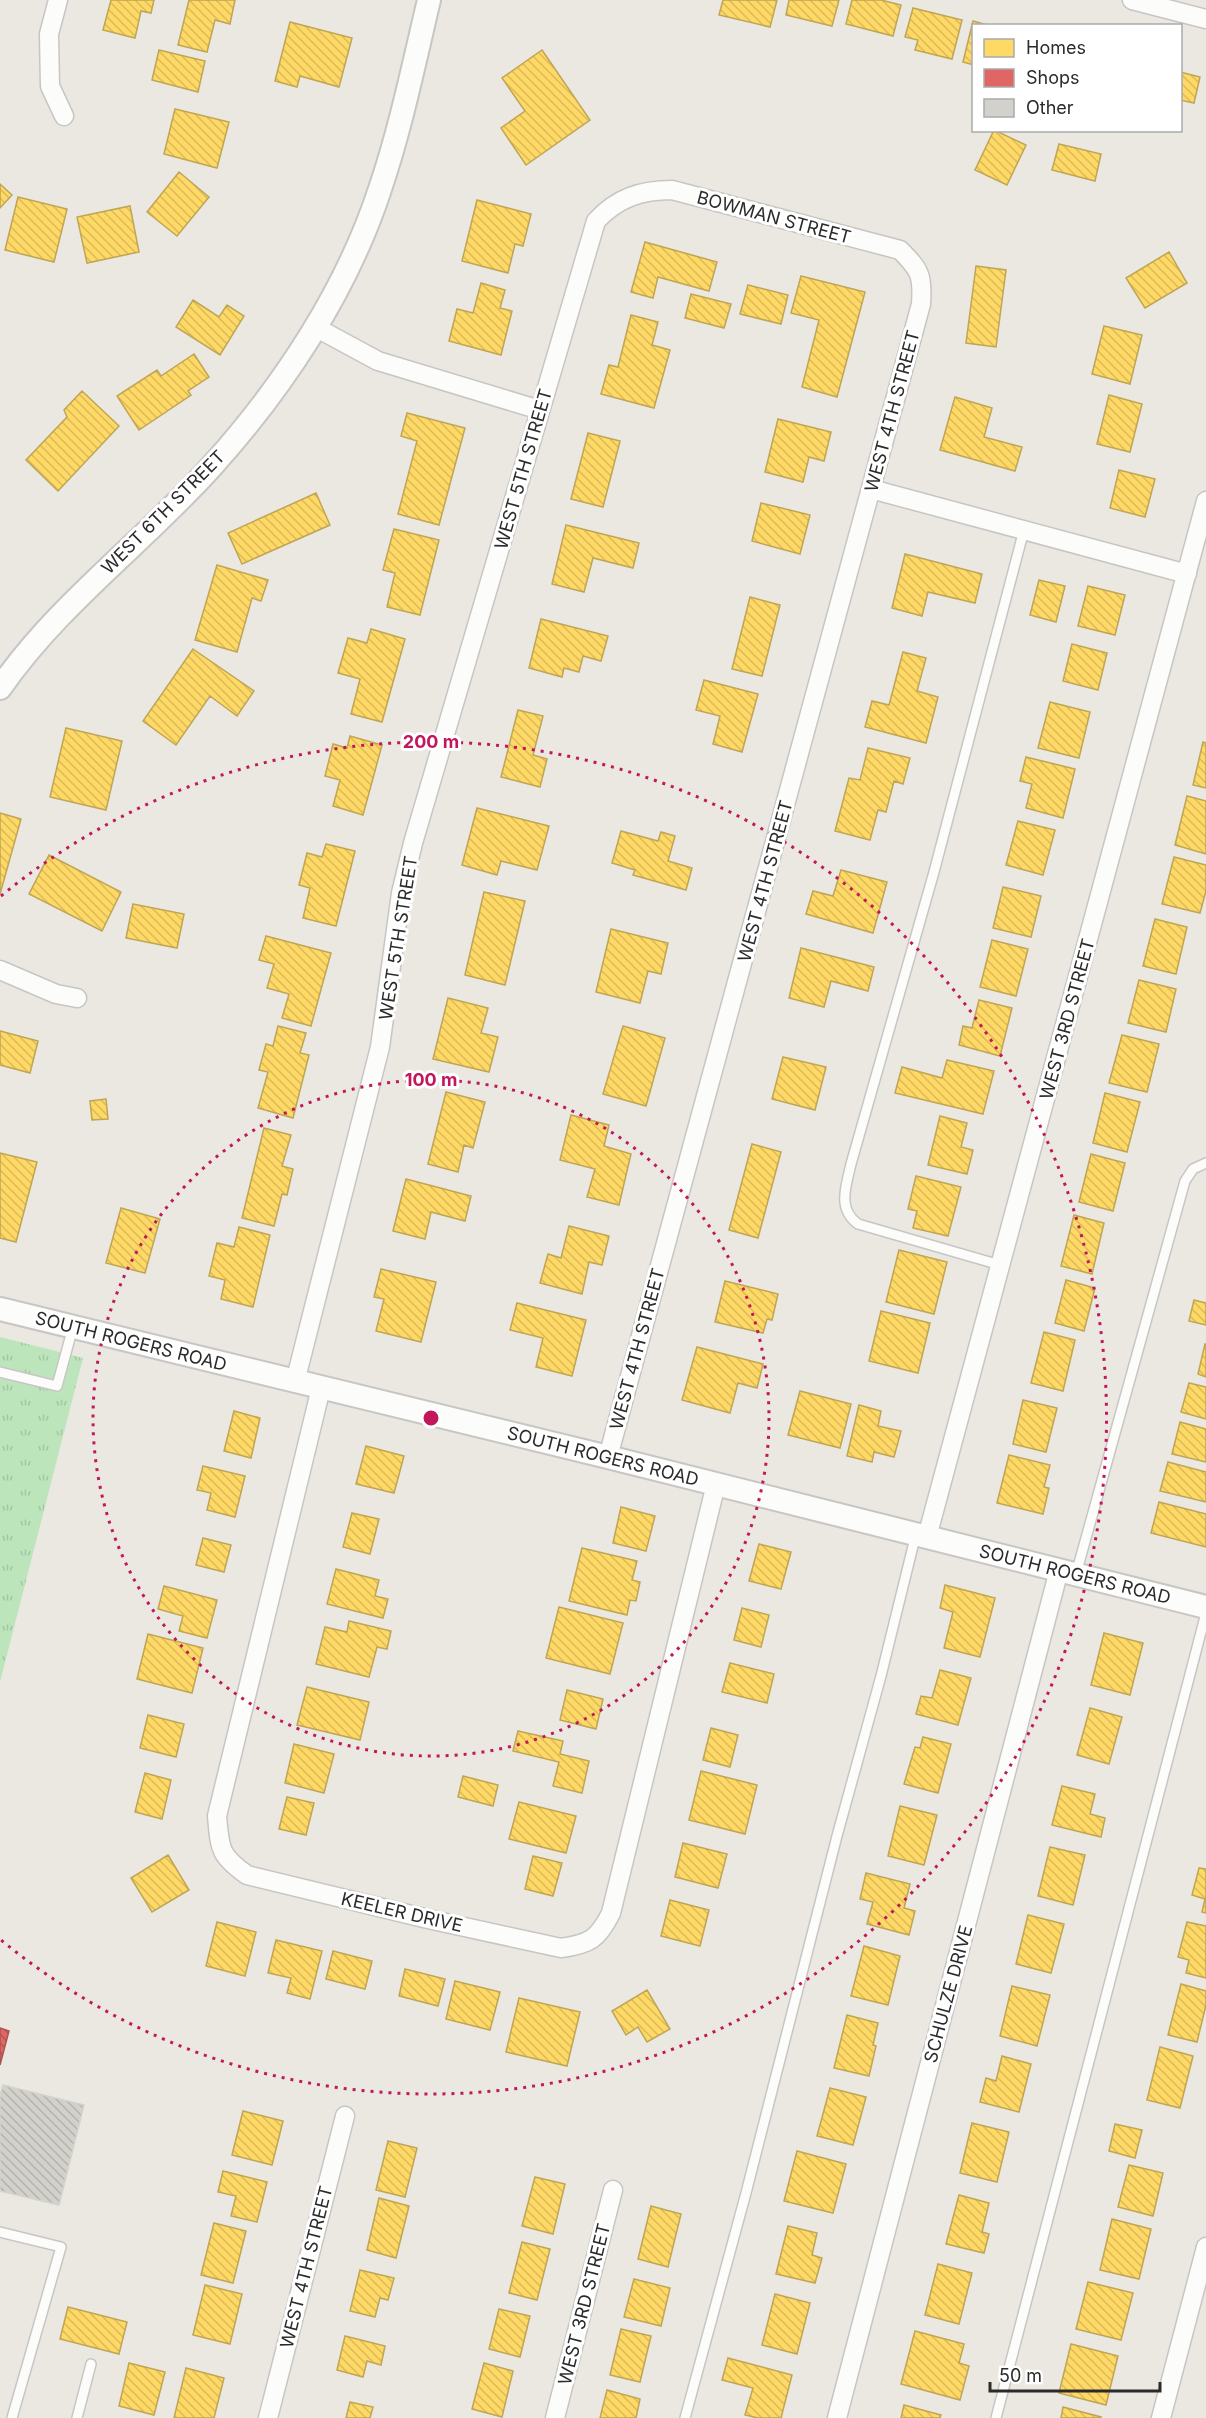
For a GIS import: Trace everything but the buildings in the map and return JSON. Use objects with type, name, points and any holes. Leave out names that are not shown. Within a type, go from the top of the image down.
[{"type":"street","points":[[58,0],[49,34],[50,86],[64,116]]},
{"type":"street","points":[[429,0],[380,189],[345,273],[315,327],[378,361],[540,410]]},
{"type":"street","points":[[1132,0],[1206,19]]},
{"type":"street","name":"BOWMAN STREET","points":[[596,221],[610,205],[630,196],[648,190],[672,190],[900,250],[917,267],[922,280],[921,304]]},
{"type":"street","name":"WEST 5TH STREET","points":[[295,1382],[380,1047],[401,893],[411,853],[596,221]]},
{"type":"street","name":"WEST 4TH STREET","points":[[608,1457],[921,304]]},
{"type":"street","name":"WEST 6TH STREET","points":[[0,688],[37,638],[212,466],[264,403],[315,327]]},
{"type":"street","points":[[871,489],[1186,574]]},
{"type":"street","name":"WEST 3RD STREET","points":[[921,1535],[1000,1265],[1206,501]]},
{"type":"street","points":[[0,970],[56,994],[77,998]]},
{"type":"street","name":"SOUTH ROGERS ROAD","points":[[0,1309],[608,1457],[1206,1607]]},
{"type":"street","name":"KEELER DRIVE","points":[[321,1388],[216,1816],[220,1844],[227,1861],[247,1875],[428,1919],[561,1948],[583,1945],[601,1933],[611,1913],[716,1484]]},
{"type":"street","name":"SCHULZE DRIVE","points":[[837,2418],[1068,1572]]},
{"type":"street","name":"WEST 4TH STREET","points":[[268,2418],[345,2116]]},
{"type":"street","name":"WEST 3RD STREET","points":[[555,2418],[613,2190]]},
{"type":"street","points":[[1161,2418],[1206,2247]]},
{"type":"lane","points":[[1000,1265],[858,1224],[847,1214],[844,1200],[851,1164],[934,872],[1024,530]]},
{"type":"lane","points":[[1068,1572],[1180,1197],[1189,1174],[1206,1161]]},
{"type":"lane","points":[[0,1372],[57,1386],[73,1326]]},
{"type":"lane","points":[[686,2418],[837,1836],[921,1535]]},
{"type":"lane","points":[[996,2418],[1206,1612]]},
{"type":"lane","points":[[0,2232],[62,2247],[12,2418]]},
{"type":"lane","points":[[77,2418],[91,2364]]},
{"type":"green space","points":[[0,1337],[83,1358],[0,1682]]}]
